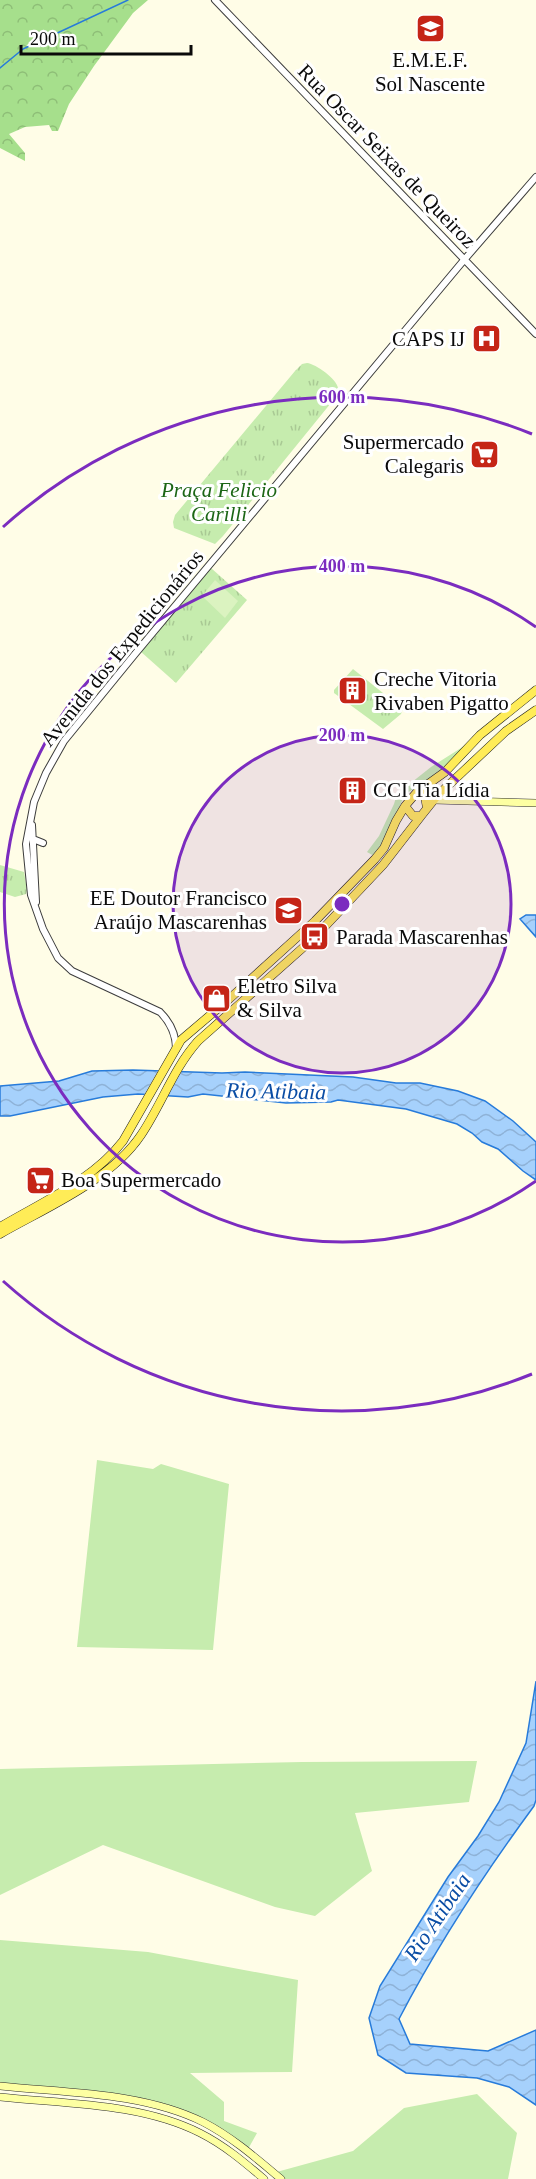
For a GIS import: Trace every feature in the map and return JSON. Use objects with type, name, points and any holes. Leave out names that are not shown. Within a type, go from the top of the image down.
[{"type":"main road","points":[[0,1227],[84,1177],[112,1155],[123,1141],[176,1049],[191,1030],[228,1000],[315,921],[375,859],[384,848],[396,820],[417,792],[445,772],[480,735],[536,690]]},
{"type":"main road","points":[[0,1234],[97,1178],[130,1149],[142,1134],[177,1068],[198,1041],[321,930],[383,865],[427,808],[429,799],[506,731],[536,710]]},
{"type":"main road","points":[[417,792],[429,799],[536,803]]},
{"type":"main road","points":[[405,806],[413,816],[421,816]]},
{"type":"main road","points":[[0,2086],[128,2099],[163,2107],[225,2135],[281,2179]]},
{"type":"main road","points":[[0,2097],[119,2109],[160,2118],[209,2138],[264,2179]]},
{"type":"street","name":"Rua Oscar Seixas de Queiroz","points":[[215,0],[536,334]]},
{"type":"street","name":"Avenida dos Expedicionários","points":[[36,905],[31,895],[27,868],[26,836],[34,802],[46,773],[64,741],[464,260],[536,177]]},
{"type":"street","name":"Avenida dos Expedicionários","points":[[31,820],[36,905]]},
{"type":"street","points":[[33,839],[43,843]]},
{"type":"street","points":[[27,868],[35,873]]},
{"type":"street","points":[[36,905],[43,929],[58,958],[80,976],[160,1012],[168,1020],[175,1034],[176,1049]]},
{"type":"green space","points":[[0,0],[148,0],[133,13],[94,66],[69,104],[58,131],[52,131],[49,125],[25,127],[9,134],[25,153],[25,161],[0,148]]},
{"type":"green space","name":"Praça Felicio Carilli","points":[[307,363],[320,369],[334,380],[338,389],[335,398],[215,544],[174,528],[175,515],[295,371],[302,364]]},
{"type":"green space","points":[[211,568],[247,600],[176,683],[140,651]]},
{"type":"green space","points":[[215,580],[238,601],[225,618],[202,596]]},
{"type":"green space","points":[[353,669],[403,709],[401,714],[383,729],[334,693],[334,690]]},
{"type":"green space","points":[[491,729],[436,776],[405,794],[382,847],[374,856],[367,852],[379,836],[397,794],[431,767]]},
{"type":"green space","points":[[0,865],[24,872],[26,894],[15,897],[0,892]]},
{"type":"green space","points":[[97,1460],[153,1469],[161,1464],[229,1484],[213,1650],[77,1647]]},
{"type":"green space","points":[[477,1761],[469,1802],[355,1813],[372,1871],[315,1916],[275,1907],[103,1845],[0,1895],[0,1769],[302,1762]]},
{"type":"green space","points":[[0,1940],[148,1952],[298,1980],[292,2072],[190,2073],[224,2102],[224,2121],[257,2133],[247,2151],[190,2117],[135,2100],[0,2083]]},
{"type":"green space","points":[[477,2094],[517,2133],[508,2179],[282,2179],[273,2173],[353,2151],[404,2108]]},
{"type":"water","points":[[526,915],[536,915],[536,937],[520,919]]},
{"type":"water","name":"Rio Atibaia","points":[[133,1070],[353,1077],[396,1083],[420,1083],[458,1091],[485,1101],[513,1121],[536,1142],[536,1180],[498,1149],[482,1142],[457,1124],[406,1109],[338,1100],[286,1103],[203,1094],[188,1097],[138,1094],[103,1097],[10,1116],[0,1116],[0,1086],[59,1081],[92,1071]]},
{"type":"water","points":[[536,1681],[536,1800],[534,1806],[462,1910],[399,2019],[410,2044],[488,2051],[536,2030],[536,2105],[509,2087],[477,2078],[406,2073],[378,2055],[369,2018],[380,1986],[448,1877],[499,1802],[526,1743]]},
{"type":"pier","points":[[159,1069],[183,1069],[166,1099],[143,1097]]},
{"type":"waterway","points":[[0,68],[23,49],[128,0]]},
{"type":"place","name":"E.M.E.F. Sol Nascente","points":[[430,29]]},
{"type":"place","name":"CAPS IJ","points":[[486,339]]},
{"type":"place","name":"Supermercado Calegaris","points":[[485,454]]},
{"type":"place","name":"Creche Vitoria Rivaben Pigatto","points":[[353,691]]},
{"type":"place","name":"CCI Tia Lídia","points":[[352,790]]},
{"type":"place","name":"EE Doutor Francisco Araújo Mascarenhas","points":[[288,910]]},
{"type":"place","name":"Parada Mascarenhas","points":[[315,937]]},
{"type":"place","name":"Eletro Silva & Silva","points":[[216,998]]},
{"type":"place","name":"Boa Supermercado","points":[[40,1180]]}]
